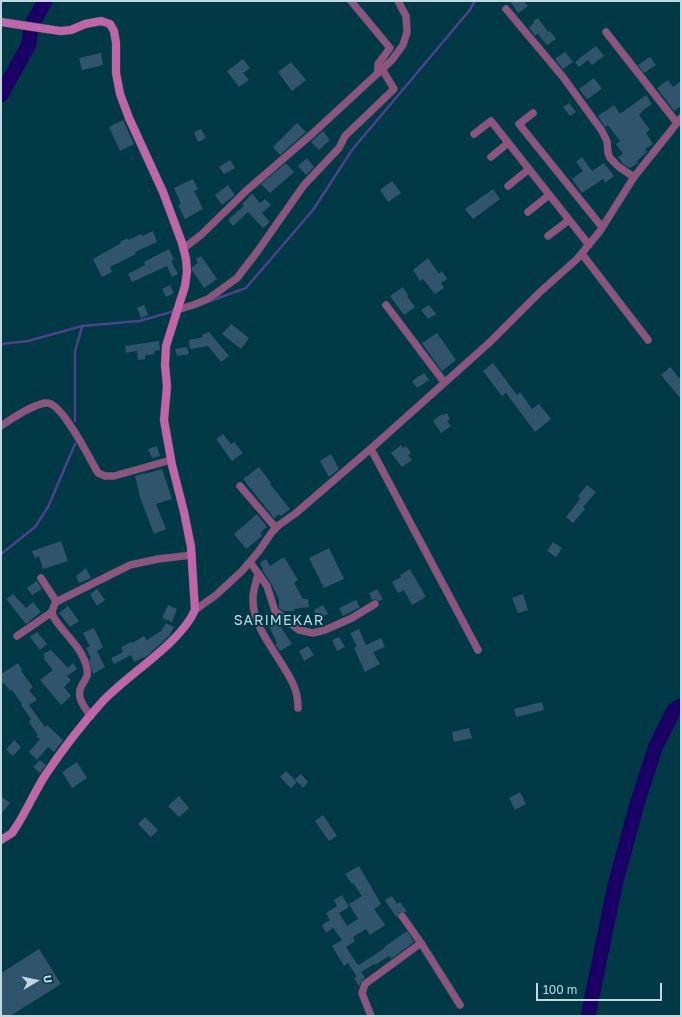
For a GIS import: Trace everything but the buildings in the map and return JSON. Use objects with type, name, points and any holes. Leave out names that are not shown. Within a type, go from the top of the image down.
[{"type":"street","points":[[177,310],[193,306],[208,299],[237,278],[304,185],[339,148],[345,136],[394,89],[380,71],[378,64],[390,48],[351,1]]},
{"type":"street","points":[[184,248],[202,235],[246,190],[312,134],[392,60],[403,45],[407,32],[406,16],[398,1]]},
{"type":"street","points":[[506,9],[563,77],[602,131],[607,141],[610,158],[619,167],[634,177]]},
{"type":"street","points":[[1,22],[54,31],[65,31],[101,21],[107,22],[112,27],[116,38],[116,73],[120,94],[163,192],[184,248],[186,259],[187,271],[183,292],[166,346],[165,365],[167,386],[164,420],[171,460],[184,512],[192,555],[195,610],[192,618],[174,638],[115,689],[90,716],[46,774],[12,833],[1,840]]},
{"type":"street","points":[[195,610],[216,595],[250,562],[276,528],[371,449],[490,342],[582,254],[602,227],[634,177],[679,120],[606,32]]},
{"type":"street","points":[[533,113],[519,124],[602,227]]},
{"type":"street","points":[[474,134],[491,121],[589,245]]},
{"type":"street","points":[[491,157],[508,143]]},
{"type":"street","points":[[508,186],[529,169]]},
{"type":"street","points":[[528,212],[549,195]]},
{"type":"street","points":[[548,236],[569,220]]},
{"type":"street","points":[[582,254],[648,340]]},
{"type":"street","points":[[386,305],[444,382]]},
{"type":"street","points":[[1,426],[40,404],[48,403],[57,407],[66,418],[98,473],[105,476],[124,473],[171,460]]},
{"type":"street","points":[[371,449],[478,650]]},
{"type":"street","points":[[240,486],[276,528]]},
{"type":"street","points":[[17,636],[52,612],[56,602],[130,565],[158,558],[192,555]]},
{"type":"street","points":[[250,562],[266,586],[275,611],[292,626],[299,630],[306,632],[325,630],[352,618],[375,604]]},
{"type":"street","points":[[258,573],[253,595],[255,612],[265,636],[294,684],[298,699],[298,708]]},
{"type":"street","points":[[42,578],[56,602]]},
{"type":"street","points":[[52,612],[54,618],[84,660],[88,675],[82,685],[80,694],[82,703],[90,716]]},
{"type":"street","points":[[402,916],[460,1005]]},
{"type":"street","points":[[371,1016],[362,993],[365,984],[421,943]]},
{"type":"waterway","points":[[1,95],[29,44],[31,26],[45,1]]},
{"type":"waterway","points":[[210,301],[246,288],[313,210],[352,150],[469,11],[475,1]]},
{"type":"waterway","points":[[1,344],[28,341],[82,326],[139,321],[175,311]]},
{"type":"waterway","points":[[75,421],[75,351],[82,327]]},
{"type":"waterway","points":[[1,554],[35,527],[48,507],[75,444]]},
{"type":"waterway","points":[[588,1016],[615,885],[637,804],[655,748],[674,710],[681,706]]},
{"type":"district","name":"SARIMEKAR","points":[[279,621]]}]
